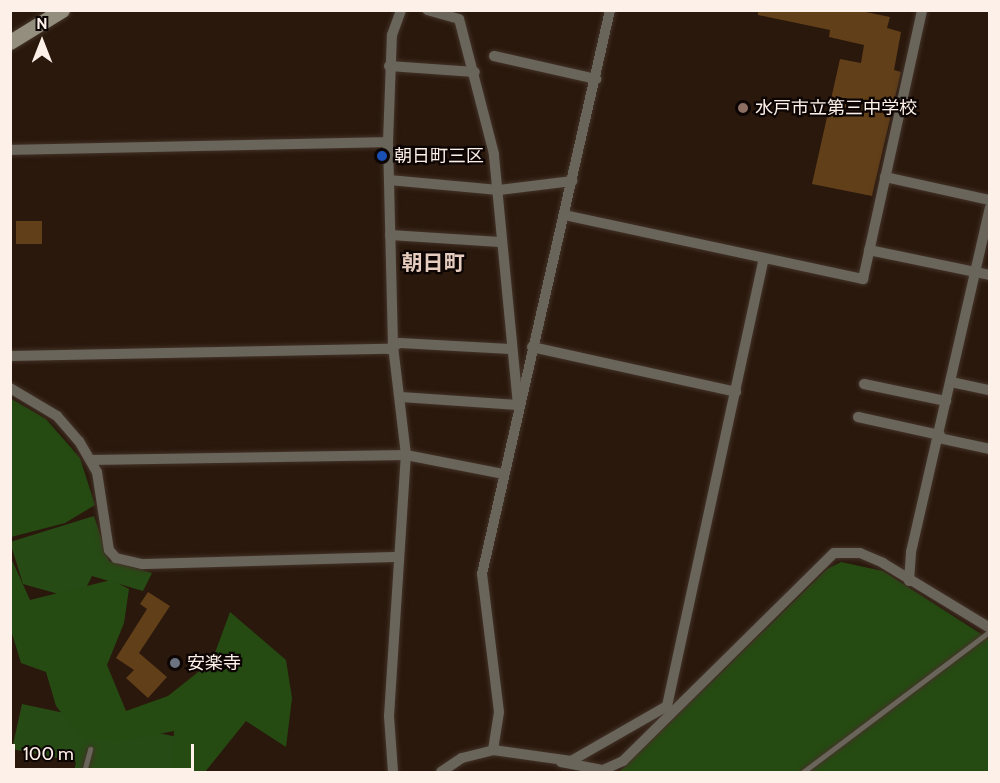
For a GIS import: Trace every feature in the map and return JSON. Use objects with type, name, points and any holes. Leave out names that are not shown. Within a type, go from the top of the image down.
[{"type":"main road","points":[[10,42],[62,10]]},
{"type":"street","points":[[393,772],[389,716],[406,455],[401,397],[393,346],[388,142],[389,66],[401,10]]},
{"type":"street","points":[[427,10],[459,19],[475,72],[499,190],[500,242],[510,349],[518,405]]},
{"type":"street","points":[[493,750],[499,712],[482,574],[518,405],[596,79],[610,10]]},
{"type":"street","points":[[564,215],[863,279],[922,10]]},
{"type":"street","points":[[494,57],[596,79]]},
{"type":"street","points":[[389,66],[475,72]]},
{"type":"street","points":[[10,150],[388,142]]},
{"type":"street","points":[[885,177],[990,200]]},
{"type":"street","points":[[389,180],[499,190],[572,181]]},
{"type":"street","points":[[909,581],[911,552],[990,208]]},
{"type":"street","points":[[390,235],[500,242]]},
{"type":"street","points":[[869,250],[990,275]]},
{"type":"street","points":[[561,762],[667,706],[764,259]]},
{"type":"street","points":[[10,356],[393,346],[510,349]]},
{"type":"street","points":[[532,347],[736,392]]},
{"type":"street","points":[[951,382],[990,390]]},
{"type":"street","points":[[864,384],[946,401]]},
{"type":"street","points":[[10,388],[57,416],[91,460],[109,550],[125,561],[398,557]]},
{"type":"street","points":[[401,397],[518,405]]},
{"type":"street","points":[[858,417],[990,449]]},
{"type":"street","points":[[91,460],[406,455],[504,474]]},
{"type":"street","points":[[441,772],[462,758],[493,750],[603,770],[623,761],[834,553],[860,553],[990,629]]},
{"type":"lane","points":[[803,772],[990,629]]},
{"type":"lane","points":[[84,772],[90,749]]},
{"type":"green space","points":[[10,398],[46,419],[80,458],[95,505],[65,523],[11,537]]},
{"type":"green space","points":[[94,516],[109,561],[152,573],[143,591],[92,576],[80,600],[23,584],[10,542]]},
{"type":"green space","points":[[11,558],[30,600],[111,580],[129,589],[124,623],[107,665],[126,711],[168,696],[212,661],[230,612],[286,660],[292,698],[286,747],[246,721],[205,772],[171,772],[174,731],[117,742],[82,739],[56,706],[46,672],[21,663],[11,630]]},
{"type":"green space","points":[[841,562],[883,571],[989,639],[989,772],[619,772],[827,569]]},
{"type":"green space","points":[[22,704],[182,738],[175,772],[74,772],[76,762],[12,749]]},
{"type":"building","points":[[758,10],[856,10],[890,17],[887,28],[901,32],[894,70],[901,72],[872,196],[812,184],[840,59],[861,63],[864,45],[829,37],[830,30],[758,15]]},
{"type":"building","points":[[16,221],[42,221],[42,244],[16,244]]},
{"type":"building","points":[[148,592],[170,606],[139,653],[167,677],[148,698],[126,678],[134,670],[116,658],[147,609],[140,604]]},
{"type":"place","name":"水戸市立第三中学校","points":[[743,108]]},
{"type":"place","name":"朝日町三区","points":[[382,156]]},
{"type":"place","name":"安楽寺","points":[[175,663]]},
{"type":"district","name":"朝日町","points":[[433,263]]}]
